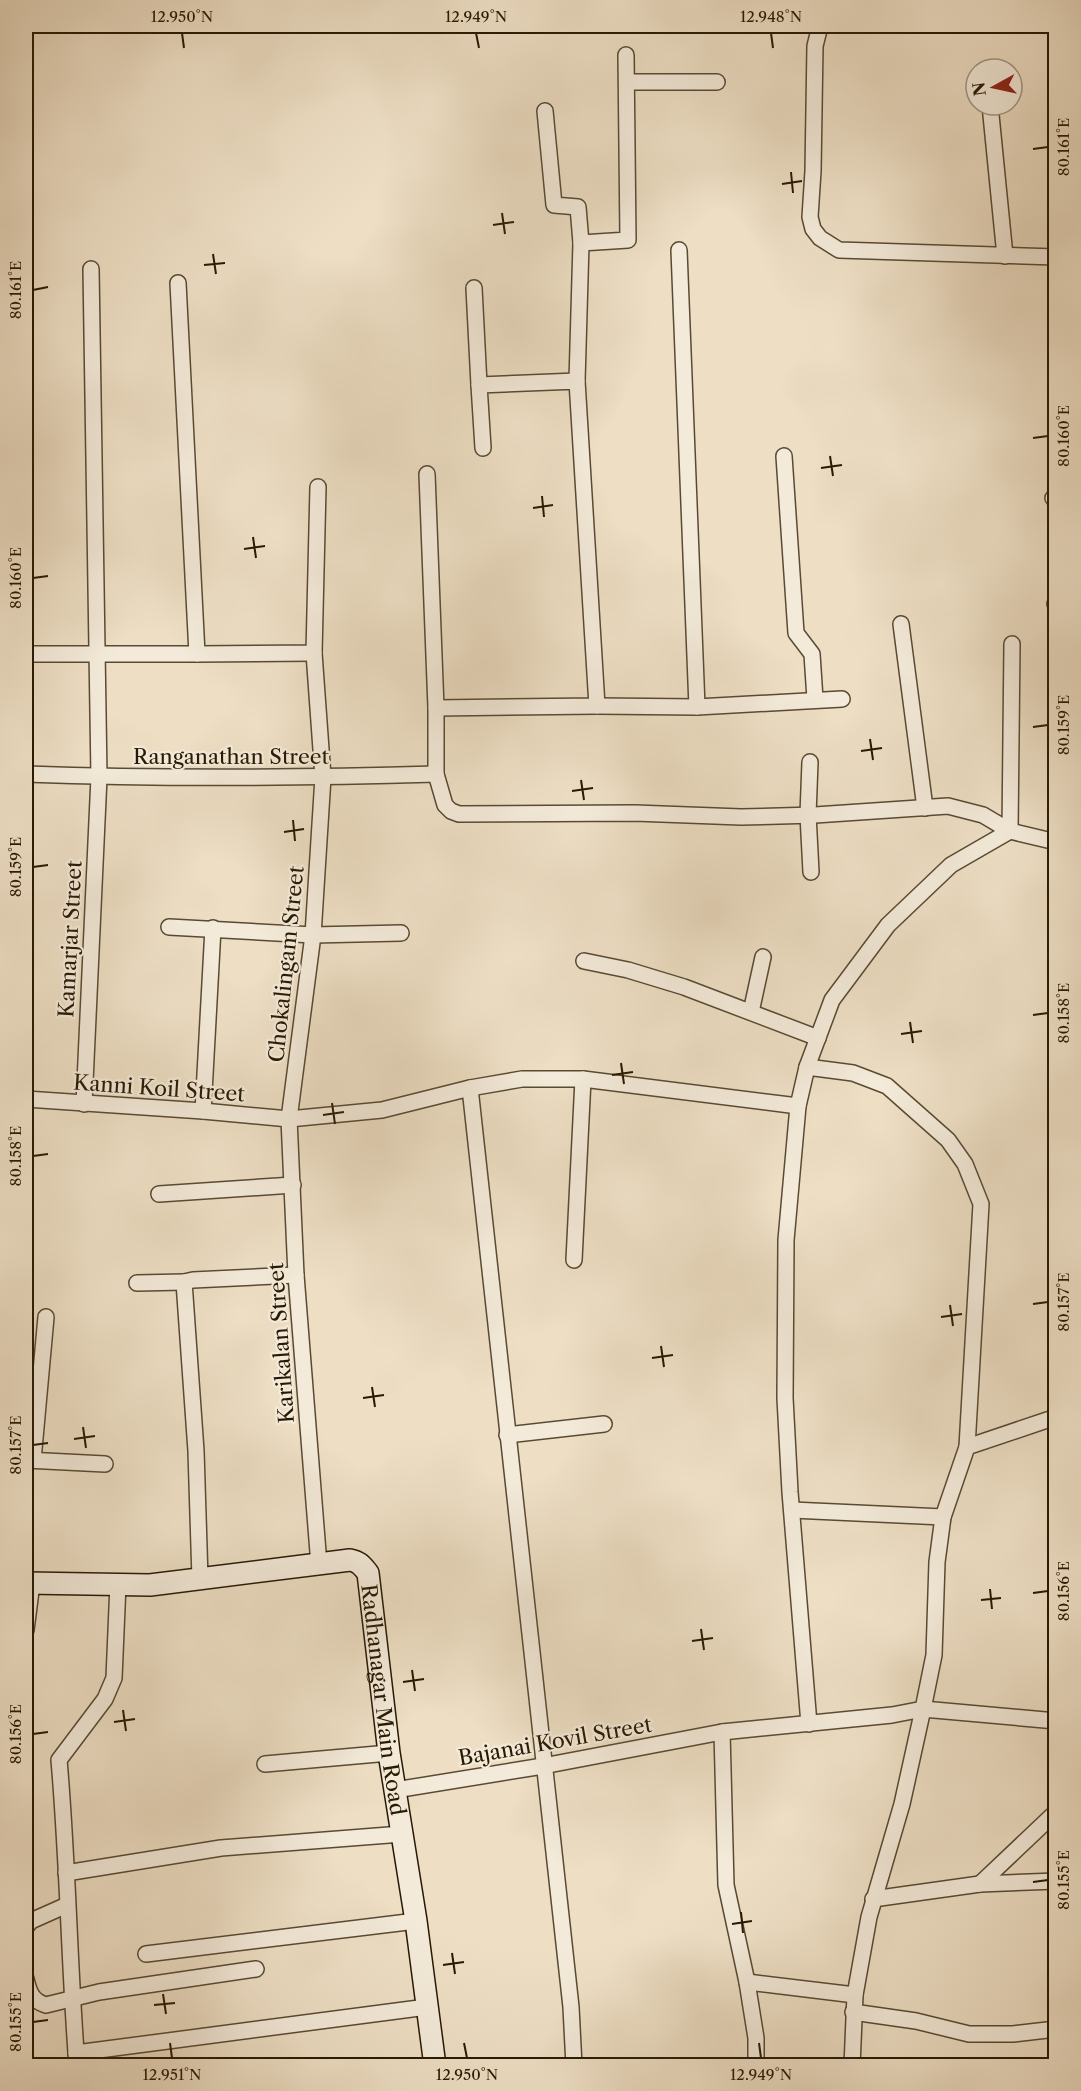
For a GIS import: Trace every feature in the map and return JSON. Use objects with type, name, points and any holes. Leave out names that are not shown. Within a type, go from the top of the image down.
[{"type":"street","points":[[820,26],[815,46],[810,217],[813,229],[828,244],[839,250],[1056,257]]},
{"type":"street","points":[[581,243],[628,240],[626,55]]},
{"type":"street","points":[[628,82],[717,82]]},
{"type":"street","points":[[545,111],[554,205],[578,207],[581,243],[577,381],[597,706]]},
{"type":"street","points":[[991,117],[1005,256]]},
{"type":"street","points":[[679,250],[697,707]]},
{"type":"street","name":"Kamarjar Street","points":[[84,1104],[99,777],[92,269]]},
{"type":"street","points":[[178,283],[197,654]]},
{"type":"street","points":[[474,288],[483,448]]},
{"type":"street","points":[[479,385],[577,381]]},
{"type":"street","points":[[783,456],[796,633],[812,654],[815,699]]},
{"type":"street","points":[[427,474],[436,708],[436,774],[445,805],[451,811],[459,814],[635,813],[741,817],[948,806],[983,815],[1010,831],[1056,842]]},
{"type":"street","name":"Chokalingam Street","points":[[289,1119],[314,935],[323,777],[314,653],[318,487]]},
{"type":"street","points":[[901,624],[925,808]]},
{"type":"street","points":[[1010,831],[1012,644]]},
{"type":"street","points":[[26,654],[314,653]]},
{"type":"street","points":[[436,708],[697,707],[842,699]]},
{"type":"street","points":[[810,762],[808,815],[811,873]]},
{"type":"street","name":"Ranganathan Street","points":[[26,774],[99,777],[323,777],[436,774]]},
{"type":"street","points":[[809,1724],[785,1398],[786,1240],[798,1106],[807,1067],[832,1000],[888,925],[951,865],[1010,831]]},
{"type":"street","points":[[170,927],[314,935],[401,933]]},
{"type":"street","points":[[203,1110],[213,928]]},
{"type":"street","points":[[751,1012],[763,957]]},
{"type":"street","points":[[584,961],[628,970],[684,987],[818,1038]]},
{"type":"street","points":[[807,1067],[853,1073],[886,1086],[948,1140],[964,1164],[981,1204],[967,1447],[943,1517],[937,1562],[934,1655],[902,1804],[873,1899],[855,1995],[852,2066]]},
{"type":"street","name":"Kanni Koil Street","points":[[26,1099],[203,1110],[289,1119],[382,1110],[470,1088],[522,1079],[582,1079],[798,1106]]},
{"type":"street","points":[[574,1260],[582,1079]]},
{"type":"street","points":[[470,1088],[571,2007],[574,2066]]},
{"type":"street","name":"Karikalan Street","points":[[289,1119],[296,1275],[319,1565]]},
{"type":"street","points":[[159,1194],[293,1185]]},
{"type":"street","points":[[137,1283],[296,1275]]},
{"type":"street","points":[[184,1282],[196,1451],[200,1579]]},
{"type":"street","points":[[46,1317],[29,1460],[105,1464]]},
{"type":"street","points":[[967,1447],[1056,1417]]},
{"type":"street","points":[[507,1435],[604,1424]]},
{"type":"street","points":[[792,1510],[943,1517]]},
{"type":"street","name":"Radhanagar Main Road","points":[[29,1583],[150,1585],[350,1560],[358,1561],[368,1573],[389,1754],[416,1921],[435,2066]]},
{"type":"street","points":[[26,1630],[29,1583]]},
{"type":"street","points":[[118,1584],[114,1678],[105,1699],[59,1760],[76,2059],[427,2007]]},
{"type":"street","name":"Bajanai Kovil Street","points":[[395,1790],[543,1766],[722,1732],[892,1715],[922,1709],[1056,1721]]},
{"type":"street","points":[[722,1732],[726,1885],[747,1982],[756,2038],[756,2066]]},
{"type":"street","points":[[265,1764],[389,1754]]},
{"type":"street","points":[[980,1884],[1056,1812]]},
{"type":"street","points":[[66,1874],[221,1848],[402,1834]]},
{"type":"street","points":[[873,1899],[980,1884],[1056,1881]]},
{"type":"street","points":[[26,1927],[31,1921],[67,1905]]},
{"type":"street","points":[[146,1954],[416,1921]]},
{"type":"street","points":[[26,1979],[29,1992],[39,2003],[53,2005],[71,1998],[99,1992],[256,1969]]},
{"type":"street","points":[[747,1982],[855,1995]]},
{"type":"street","points":[[853,2012],[916,2021],[969,2034],[1013,2034],[1056,2029]]}]
